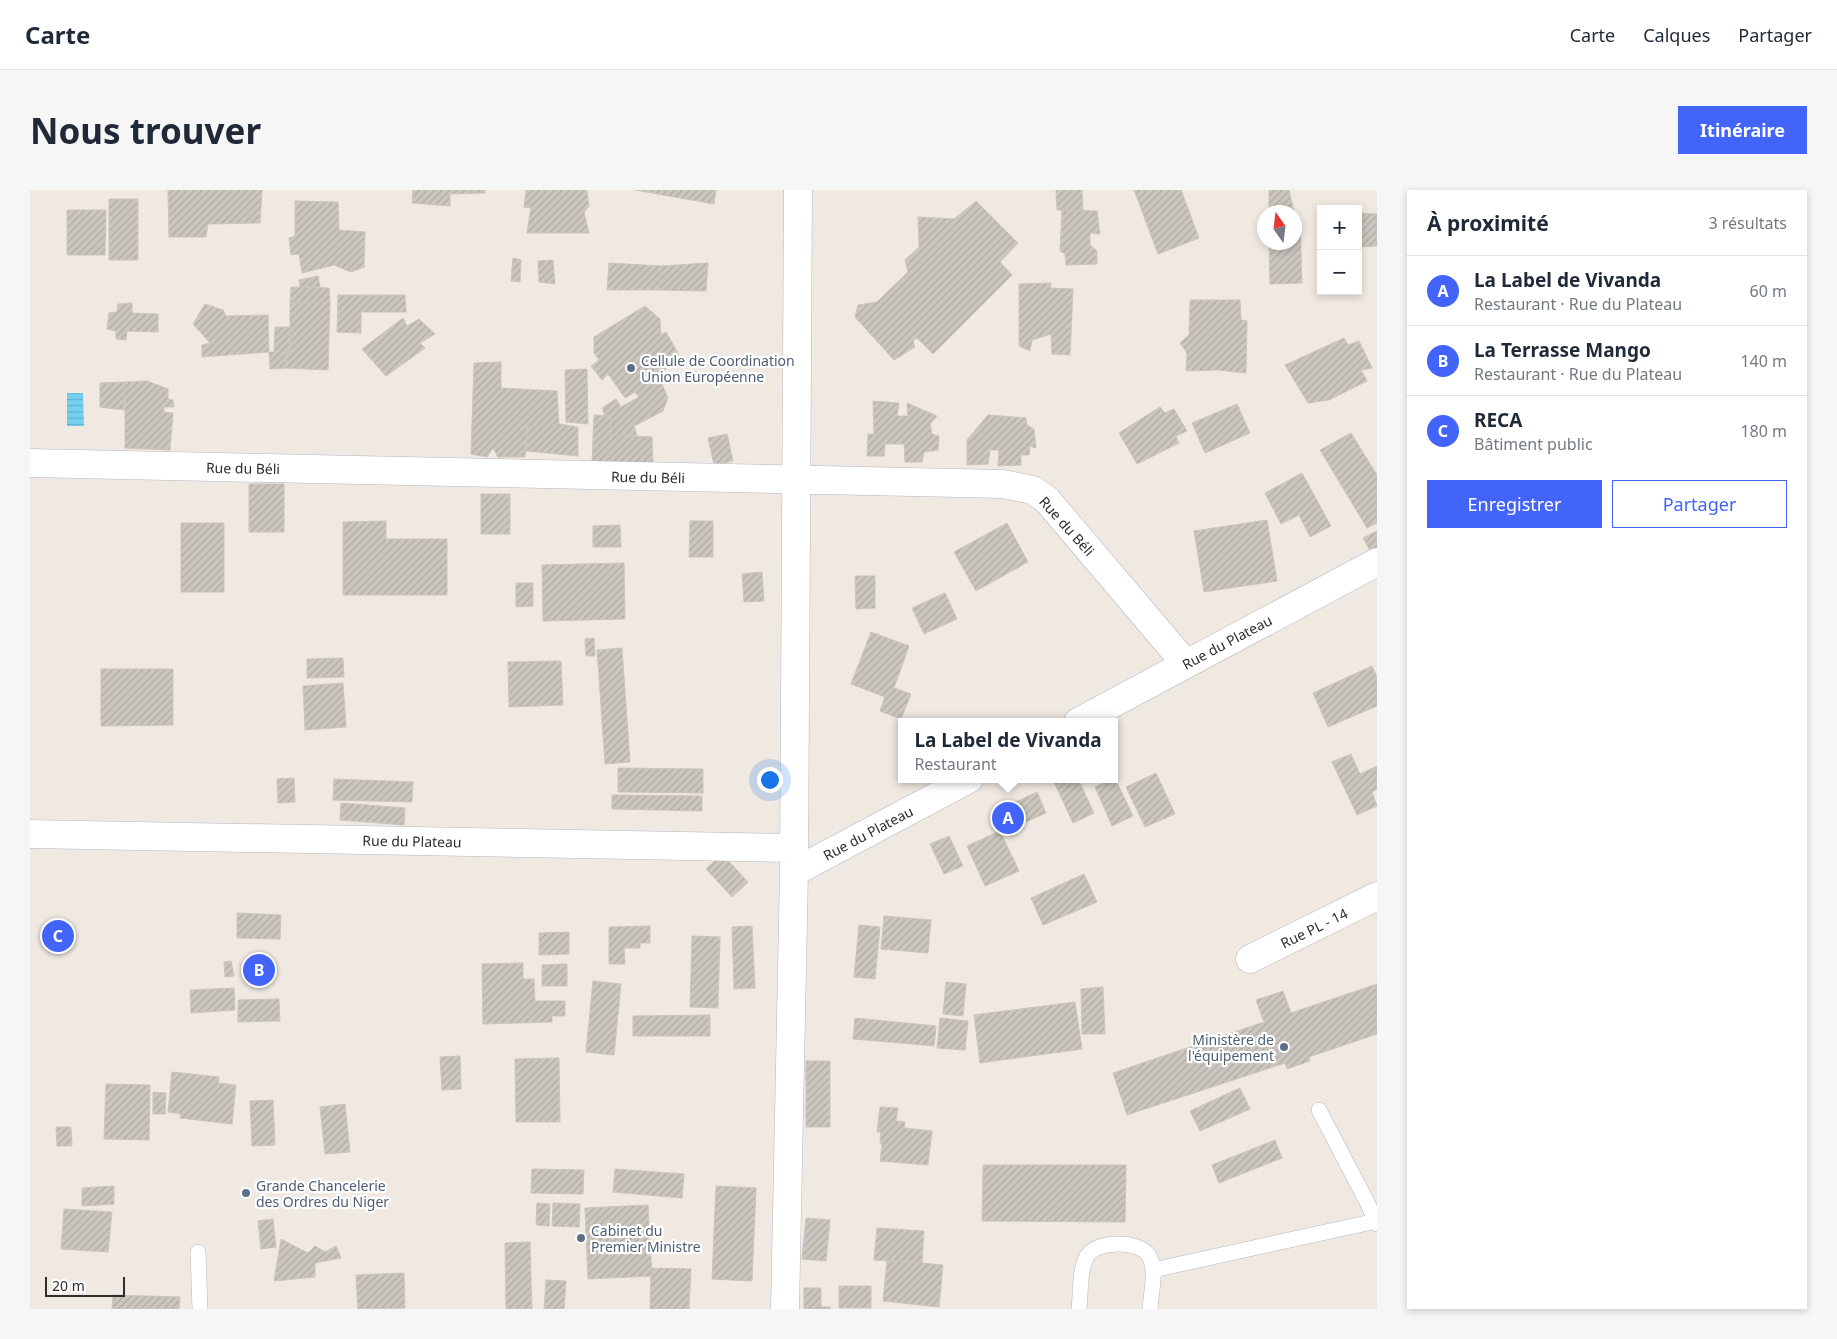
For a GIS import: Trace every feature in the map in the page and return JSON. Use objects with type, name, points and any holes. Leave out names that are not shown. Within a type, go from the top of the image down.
[{"type":"street","points":[[785,1309],[794,860],[798,190]]},
{"type":"street","name":"Rue du Béli","points":[[30,463],[1003,484],[1033,490],[1046,500],[1186,664]]},
{"type":"street","name":"Rue du Plateau","points":[[1085,718],[1377,562]]},
{"type":"street","name":"Rue du Plateau","points":[[30,834],[794,860],[960,783]]},
{"type":"street","name":"Rue PL - 14","points":[[1250,959],[1377,896]]},
{"type":"lane","points":[[1153,1270],[1376,1222],[1319,1110]]},
{"type":"lane","points":[[1080,1309],[1082,1273],[1088,1255],[1101,1245],[1120,1243],[1141,1248],[1149,1256],[1153,1270],[1150,1309]]},
{"type":"lane","points":[[198,1252],[200,1309]]},
{"type":"water","points":[[67,393],[83,393],[84,426],[67,426]]},
{"type":"building","points":[[168,190],[262,190],[260,223],[208,224],[206,237],[169,237]]},
{"type":"building","points":[[413,190],[485,190],[485,193],[450,194],[450,206],[412,203]]},
{"type":"building","points":[[526,190],[587,190],[589,206],[584,212],[589,233],[527,233],[531,207],[524,208]]},
{"type":"building","points":[[635,190],[716,190],[714,204]]},
{"type":"building","points":[[1056,190],[1082,190],[1083,211],[1057,210]]},
{"type":"building","points":[[1134,190],[1181,190],[1199,238],[1158,254]]},
{"type":"building","points":[[1269,190],[1289,190],[1292,205],[1269,205]]},
{"type":"building","points":[[109,199],[138,199],[138,260],[109,260]]},
{"type":"building","points":[[295,201],[338,202],[339,230],[365,232],[364,267],[351,272],[334,265],[302,273],[299,254],[291,255],[289,238],[295,236]]},
{"type":"building","points":[[976,201],[1018,243],[1000,262],[1012,275],[933,354],[917,338],[913,341],[915,347],[894,360],[855,317],[858,305],[877,302],[908,272],[905,260],[919,247],[918,217],[954,219]]},
{"type":"building","points":[[67,210],[106,210],[105,255],[67,255]]},
{"type":"building","points":[[1062,210],[1097,211],[1100,234],[1090,233],[1090,245],[1097,251],[1097,264],[1066,265],[1065,254],[1060,251]]},
{"type":"building","points":[[1362,213],[1377,214],[1377,246],[1362,247]]},
{"type":"building","points":[[1269,250],[1301,250],[1302,283],[1270,284]]},
{"type":"building","points":[[513,258],[521,260],[520,282],[511,281]]},
{"type":"building","points":[[553,260],[555,284],[539,282],[538,261]]},
{"type":"building","points":[[609,263],[661,266],[659,290],[607,290]]},
{"type":"building","points":[[708,263],[706,291],[659,290],[661,266]]},
{"type":"building","points":[[318,276],[320,287],[300,287],[299,280]]},
{"type":"building","points":[[1051,283],[1050,288],[1073,289],[1070,355],[1052,354],[1051,334],[1032,340],[1030,351],[1019,346],[1019,284]]},
{"type":"building","points":[[291,287],[329,288],[330,302],[290,303]]},
{"type":"building","points":[[338,295],[405,295],[406,312],[361,312],[361,333],[337,332]]},
{"type":"building","points":[[1190,300],[1240,300],[1241,320],[1247,321],[1246,373],[1217,370],[1186,371],[1187,353],[1180,343],[1189,335]]},
{"type":"building","points":[[330,302],[328,370],[286,368],[286,352],[290,352],[290,303]]},
{"type":"building","points":[[132,303],[132,313],[158,314],[158,332],[127,331],[126,340],[116,339],[116,331],[107,329],[109,313],[117,312],[118,304]]},
{"type":"building","points":[[205,304],[223,310],[226,316],[268,315],[269,352],[202,357],[202,345],[210,343],[193,324]]},
{"type":"building","points":[[645,306],[660,319],[661,335],[666,332],[679,355],[666,362],[666,369],[659,377],[668,398],[663,411],[634,426],[637,436],[610,435],[611,416],[605,416],[602,408],[616,399],[621,407],[639,397],[635,392],[625,398],[608,374],[602,380],[591,366],[599,360],[594,353],[594,337]]},
{"type":"building","points":[[403,318],[407,326],[419,319],[435,334],[420,343],[425,348],[386,376],[362,349]]},
{"type":"building","points":[[275,327],[290,327],[290,352],[286,352],[286,368],[270,369],[269,352],[274,352]]},
{"type":"building","points":[[1344,338],[1348,345],[1359,341],[1372,368],[1361,370],[1367,381],[1329,400],[1308,403],[1285,365]]},
{"type":"building","points":[[501,362],[501,388],[557,391],[559,424],[527,427],[525,457],[498,457],[493,448],[487,457],[471,454],[474,363]]},
{"type":"building","points":[[587,369],[588,424],[566,422],[565,370]]},
{"type":"building","points":[[147,381],[168,389],[168,399],[173,400],[174,407],[164,407],[164,412],[173,413],[170,450],[125,448],[125,382]]},
{"type":"building","points":[[125,382],[124,410],[100,407],[100,383]]},
{"type":"building","points":[[873,401],[899,403],[897,416],[908,416],[907,403],[937,416],[930,424],[932,434],[939,436],[938,450],[924,452],[922,462],[905,462],[904,444],[885,444],[884,456],[867,456],[868,434],[874,434]]},
{"type":"building","points":[[1237,404],[1250,433],[1205,453],[1192,423]]},
{"type":"building","points":[[1160,407],[1165,413],[1174,409],[1187,431],[1176,436],[1179,443],[1137,464],[1119,433]]},
{"type":"building","points":[[594,415],[611,416],[610,435],[652,437],[653,464],[592,462]]},
{"type":"building","points":[[988,415],[1026,418],[1027,425],[1034,429],[1036,448],[1030,446],[1029,455],[1021,455],[1021,465],[998,466],[999,450],[990,450],[988,464],[967,465],[967,440]]},
{"type":"building","points":[[559,424],[578,427],[578,456],[526,451],[527,427]]},
{"type":"building","points":[[1351,433],[1377,475],[1377,523],[1367,528],[1320,450]]},
{"type":"building","points":[[727,434],[733,461],[714,465],[708,438]]},
{"type":"building","points":[[1302,473],[1331,526],[1310,537],[1299,515],[1281,524],[1265,493]]},
{"type":"building","points":[[249,484],[284,484],[284,532],[249,532]]},
{"type":"building","points":[[481,494],[510,494],[510,534],[481,534]]},
{"type":"building","points":[[1267,520],[1277,581],[1204,592],[1194,531]]},
{"type":"building","points":[[386,521],[386,539],[447,539],[447,595],[343,595],[343,522]]},
{"type":"building","points":[[690,521],[713,521],[713,557],[689,557]]},
{"type":"building","points":[[181,523],[224,523],[224,592],[181,592]]},
{"type":"building","points":[[1007,523],[1028,562],[976,591],[954,552]]},
{"type":"building","points":[[620,525],[621,547],[593,547],[593,526]]},
{"type":"building","points":[[1377,531],[1377,556],[1374,558],[1363,538]]},
{"type":"building","points":[[624,563],[625,619],[543,621],[542,565]]},
{"type":"building","points":[[762,572],[764,601],[744,602],[742,574]]},
{"type":"building","points":[[855,576],[875,576],[875,608],[856,609]]},
{"type":"building","points":[[516,583],[533,583],[533,606],[516,607]]},
{"type":"building","points":[[945,593],[957,619],[924,634],[912,608]]},
{"type":"building","points":[[871,632],[909,646],[894,688],[911,694],[901,718],[880,711],[885,697],[851,684]]},
{"type":"building","points":[[594,638],[595,656],[586,656],[585,639]]},
{"type":"building","points":[[622,648],[630,762],[605,764],[597,650]]},
{"type":"building","points":[[343,658],[344,677],[307,678],[307,659]]},
{"type":"building","points":[[561,661],[563,705],[509,707],[508,662]]},
{"type":"building","points":[[1372,666],[1377,677],[1377,706],[1328,727],[1313,693]]},
{"type":"building","points":[[101,669],[173,669],[173,725],[101,726]]},
{"type":"building","points":[[343,683],[346,727],[305,730],[303,686]]},
{"type":"building","points":[[1351,754],[1360,774],[1377,766],[1377,789],[1372,792],[1377,806],[1357,815],[1332,762]]},
{"type":"building","points":[[618,768],[703,769],[703,793],[618,792]]},
{"type":"building","points":[[1156,773],[1175,814],[1145,827],[1126,787]]},
{"type":"building","points":[[294,778],[295,802],[278,803],[277,779]]},
{"type":"building","points":[[334,779],[413,782],[412,802],[333,800]]},
{"type":"building","points":[[1054,783],[1080,783],[1094,813],[1073,823]]},
{"type":"building","points":[[1104,783],[1117,783],[1133,816],[1112,826],[1095,787]]},
{"type":"building","points":[[1037,792],[1046,813],[1003,832],[994,812]]},
{"type":"building","points":[[612,795],[702,796],[702,811],[612,809]]},
{"type":"building","points":[[341,803],[405,808],[404,825],[340,820]]},
{"type":"building","points":[[1000,831],[1019,871],[985,886],[967,846]]},
{"type":"building","points":[[949,836],[963,866],[944,874],[930,844]]},
{"type":"building","points":[[722,854],[748,882],[732,897],[706,869]]},
{"type":"building","points":[[1084,874],[1097,902],[1043,925],[1031,898]]},
{"type":"building","points":[[237,913],[281,915],[280,939],[237,938]]},
{"type":"building","points":[[884,916],[931,920],[928,953],[881,949]]},
{"type":"building","points":[[859,925],[880,927],[875,979],[854,977]]},
{"type":"building","points":[[650,926],[650,943],[640,943],[640,948],[624,948],[625,964],[609,964],[609,927]]},
{"type":"building","points":[[752,926],[755,988],[734,989],[732,927]]},
{"type":"building","points":[[569,932],[569,954],[539,955],[539,933]]},
{"type":"building","points":[[692,936],[720,937],[718,1008],[690,1007]]},
{"type":"building","points":[[231,961],[234,976],[225,977],[224,962]]},
{"type":"building","points":[[523,963],[523,979],[534,979],[535,1001],[565,1001],[565,1016],[552,1016],[552,1022],[483,1024],[482,964]]},
{"type":"building","points":[[567,964],[567,986],[542,986],[542,965]]},
{"type":"building","points":[[593,981],[621,984],[614,1055],[586,1052]]},
{"type":"building","points":[[946,982],[966,984],[963,1016],[943,1014]]},
{"type":"building","points":[[1377,984],[1377,1034],[1309,1057],[1310,1061],[1287,1069],[1285,1063],[1127,1115],[1113,1073],[1264,1022],[1256,1000],[1283,991],[1291,1013]]},
{"type":"building","points":[[1103,987],[1105,1034],[1082,1034],[1081,989]]},
{"type":"building","points":[[234,988],[235,1010],[191,1013],[190,990]]},
{"type":"building","points":[[279,999],[280,1021],[238,1022],[238,1000]]},
{"type":"building","points":[[1075,1002],[1082,1049],[980,1063],[974,1015]]},
{"type":"building","points":[[710,1015],[710,1036],[633,1036],[633,1016]]},
{"type":"building","points":[[855,1018],[936,1026],[934,1046],[853,1039]]},
{"type":"building","points":[[940,1018],[968,1021],[965,1050],[937,1048]]},
{"type":"building","points":[[460,1056],[461,1089],[442,1090],[440,1057]]},
{"type":"building","points":[[559,1058],[560,1122],[516,1122],[515,1059]]},
{"type":"building","points":[[806,1061],[830,1061],[830,1127],[806,1127]]},
{"type":"building","points":[[172,1072],[219,1077],[218,1083],[236,1085],[232,1124],[180,1118],[181,1114],[168,1112]]},
{"type":"building","points":[[106,1084],[150,1085],[149,1140],[104,1139]]},
{"type":"building","points":[[1240,1088],[1250,1109],[1200,1131],[1190,1111]]},
{"type":"building","points":[[153,1092],[166,1093],[165,1114],[153,1114]]},
{"type":"building","points":[[273,1100],[275,1145],[252,1146],[250,1101]]},
{"type":"building","points":[[345,1104],[350,1152],[325,1154],[320,1107]]},
{"type":"building","points":[[880,1107],[898,1108],[896,1121],[905,1122],[904,1128],[932,1131],[928,1165],[880,1161],[881,1132],[877,1132]]},
{"type":"building","points":[[56,1127],[71,1127],[72,1146],[57,1146]]},
{"type":"building","points":[[1275,1140],[1282,1158],[1219,1183],[1212,1165]]},
{"type":"building","points":[[983,1165],[1126,1165],[1125,1222],[982,1221]]},
{"type":"building","points":[[532,1169],[584,1170],[583,1194],[531,1193]]},
{"type":"building","points":[[615,1169],[684,1174],[682,1198],[613,1192]]},
{"type":"building","points":[[114,1186],[114,1204],[82,1206],[82,1188]]},
{"type":"building","points":[[716,1186],[756,1188],[752,1281],[712,1279]]},
{"type":"building","points":[[537,1203],[550,1204],[549,1226],[536,1225]]},
{"type":"building","points":[[553,1203],[580,1204],[579,1227],[552,1226]]},
{"type":"building","points":[[648,1205],[652,1276],[588,1279],[585,1208]]},
{"type":"building","points":[[64,1209],[112,1212],[108,1252],[61,1249]]},
{"type":"building","points":[[806,1218],[830,1220],[826,1261],[802,1259]]},
{"type":"building","points":[[273,1219],[276,1247],[261,1249],[258,1221]]},
{"type":"building","points":[[877,1228],[924,1231],[922,1263],[874,1260]]},
{"type":"building","points":[[281,1239],[308,1253],[315,1246],[325,1252],[336,1246],[341,1258],[315,1263],[315,1277],[274,1281]]},
{"type":"building","points":[[530,1242],[532,1309],[506,1309],[505,1243]]},
{"type":"building","points":[[887,1260],[943,1265],[939,1307],[883,1301]]},
{"type":"building","points":[[651,1268],[691,1269],[689,1309],[650,1309]]},
{"type":"building","points":[[404,1273],[405,1308],[358,1309],[356,1275]]},
{"type":"building","points":[[546,1280],[566,1281],[564,1309],[544,1309]]},
{"type":"building","points":[[839,1286],[871,1286],[871,1308],[839,1308]]},
{"type":"building","points":[[804,1288],[821,1288],[821,1307],[830,1307],[830,1309],[804,1309]]},
{"type":"building","points":[[113,1295],[180,1297],[179,1309],[112,1309]]},
{"type":"place","name":"Cellule de Coordination Union Européenne","points":[[631,368]]},
{"type":"place","name":"La Label de Vivanda","points":[[1008,818]]},
{"type":"place","name":"RECA","points":[[58,936]]},
{"type":"place","name":"La Terrasse Mango","points":[[259,970]]},
{"type":"place","name":"Ministère de l'équipement","points":[[1284,1047]]},
{"type":"place","name":"Grande Chancelerie des Ordres du Niger","points":[[246,1193]]},
{"type":"place","name":"Cabinet du Premier Ministre","points":[[581,1238]]}]
